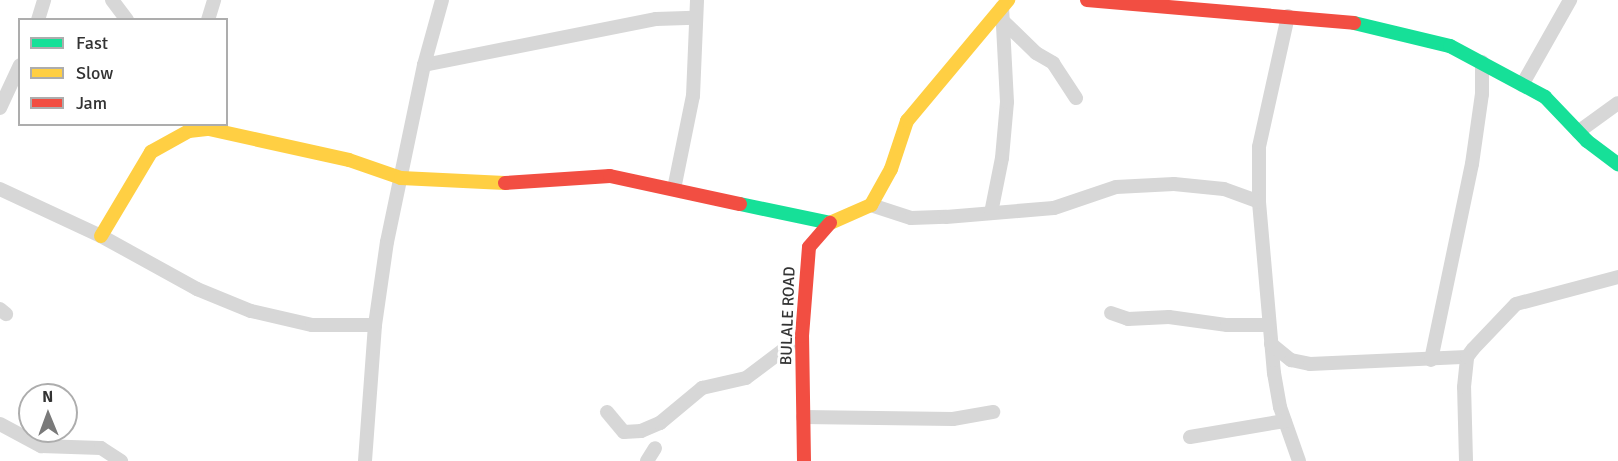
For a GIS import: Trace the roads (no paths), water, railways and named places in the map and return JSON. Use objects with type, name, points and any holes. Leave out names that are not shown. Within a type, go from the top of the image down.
[{"type":"street","points":[[39,18],[44,0]]},
{"type":"street","points":[[112,0],[126,18]]},
{"type":"street","points":[[209,18],[214,0]]},
{"type":"street","points":[[365,461],[375,326],[424,65],[442,0]]},
{"type":"street","points":[[674,189],[693,96],[694,18],[697,0]]},
{"type":"street","points":[[1087,0],[1370,25],[1420,37],[1482,62],[1551,102],[1578,132],[1618,164]]},
{"type":"street","points":[[1522,85],[1570,0]]},
{"type":"street","points":[[1005,3],[907,121],[891,169],[871,205],[911,218],[991,213],[1054,208],[1116,187],[1138,185],[1206,185],[1259,202]]},
{"type":"street","points":[[991,213],[1002,158],[1007,102],[1003,21],[1005,3]]},
{"type":"street","points":[[1288,16],[1259,147],[1259,202],[1271,344],[1285,421],[1299,461]]},
{"type":"street","points":[[424,65],[656,19],[694,18]]},
{"type":"street","points":[[1003,21],[1036,53],[1053,63],[1076,98]]},
{"type":"street","points":[[1431,360],[1472,164],[1482,94],[1482,62]]},
{"type":"street","points":[[0,108],[18,69]]},
{"type":"street","points":[[1578,132],[1618,104]]},
{"type":"street","points":[[101,236],[151,152],[188,128],[227,130],[401,178],[484,184],[595,175],[674,189],[830,223]]},
{"type":"street","points":[[0,189],[101,236],[197,289],[270,317],[312,325],[375,326]]},
{"type":"street","name":"BULALE ROAD","points":[[804,461],[802,336],[809,246],[830,223],[871,205]]},
{"type":"street","points":[[1466,461],[1462,420],[1467,357],[1516,304],[1618,277]]},
{"type":"street","points":[[1111,313],[1128,320],[1169,317],[1227,325],[1269,325]]},
{"type":"street","points":[[607,412],[624,432],[641,431],[660,423],[702,388],[746,378],[802,336]]},
{"type":"street","points":[[1271,344],[1291,360],[1310,364],[1467,357]]},
{"type":"street","points":[[803,417],[953,419],[993,412]]},
{"type":"street","points":[[1190,437],[1285,421]]},
{"type":"street","points":[[0,424],[41,446],[101,448],[121,461]]},
{"type":"street","points":[[41,446],[50,461]]},
{"type":"street","points":[[647,461],[655,448]]}]
